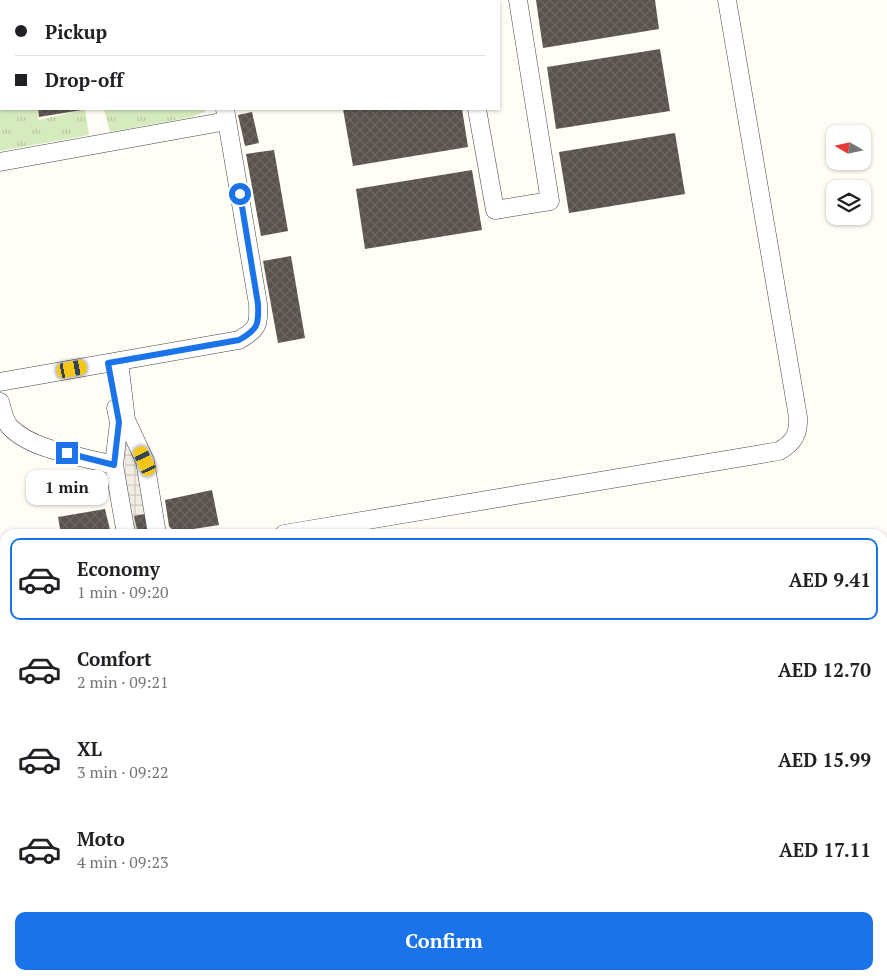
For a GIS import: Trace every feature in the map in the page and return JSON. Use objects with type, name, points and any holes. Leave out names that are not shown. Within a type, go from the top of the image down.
[{"type":"lane","points":[[477,110],[495,210],[550,201],[518,0]]},
{"type":"lane","points":[[314,529],[780,451],[795,438],[799,428],[798,417],[727,0]]},
{"type":"lane","points":[[0,162],[226,115],[258,304],[259,320],[253,332],[239,340],[0,382]]},
{"type":"lane","points":[[113,362],[119,422],[114,465],[125,529]]},
{"type":"lane","points":[[113,362],[126,420],[145,461],[156,529]]},
{"type":"lane","points":[[0,402],[8,426],[21,437],[35,445],[114,465]]},
{"type":"green space","points":[[0,110],[37,110],[39,120],[85,110],[89,135],[0,151]]},
{"type":"green space","points":[[104,110],[205,110],[192,117],[110,132]]},
{"type":"shaded area","points":[[125,434],[138,469],[149,529],[134,529],[125,473]]},
{"type":"building","points":[[536,0],[655,0],[659,29],[543,48]]},
{"type":"building","points":[[660,49],[670,111],[556,129],[547,67]]},
{"type":"building","points":[[38,110],[82,110],[39,117]]},
{"type":"building","points":[[343,110],[462,110],[468,147],[353,166]]},
{"type":"building","points":[[252,112],[259,143],[245,146],[238,115]]},
{"type":"building","points":[[675,133],[685,194],[569,213],[559,152]]},
{"type":"building","points":[[274,150],[288,231],[261,236],[246,154]]},
{"type":"building","points":[[472,170],[482,230],[365,249],[356,189]]},
{"type":"building","points":[[291,256],[305,338],[278,343],[263,261]]},
{"type":"building","points":[[212,490],[219,525],[193,529],[172,529],[169,526],[165,500]]},
{"type":"building","points":[[105,509],[110,529],[60,529],[58,517]]},
{"type":"building","points":[[145,514],[149,529],[137,529],[134,516]]},
{"type":"route","points":[[67,453],[114,465],[119,422],[108,363],[239,340],[253,332],[259,320],[258,304],[240,194]]}]
